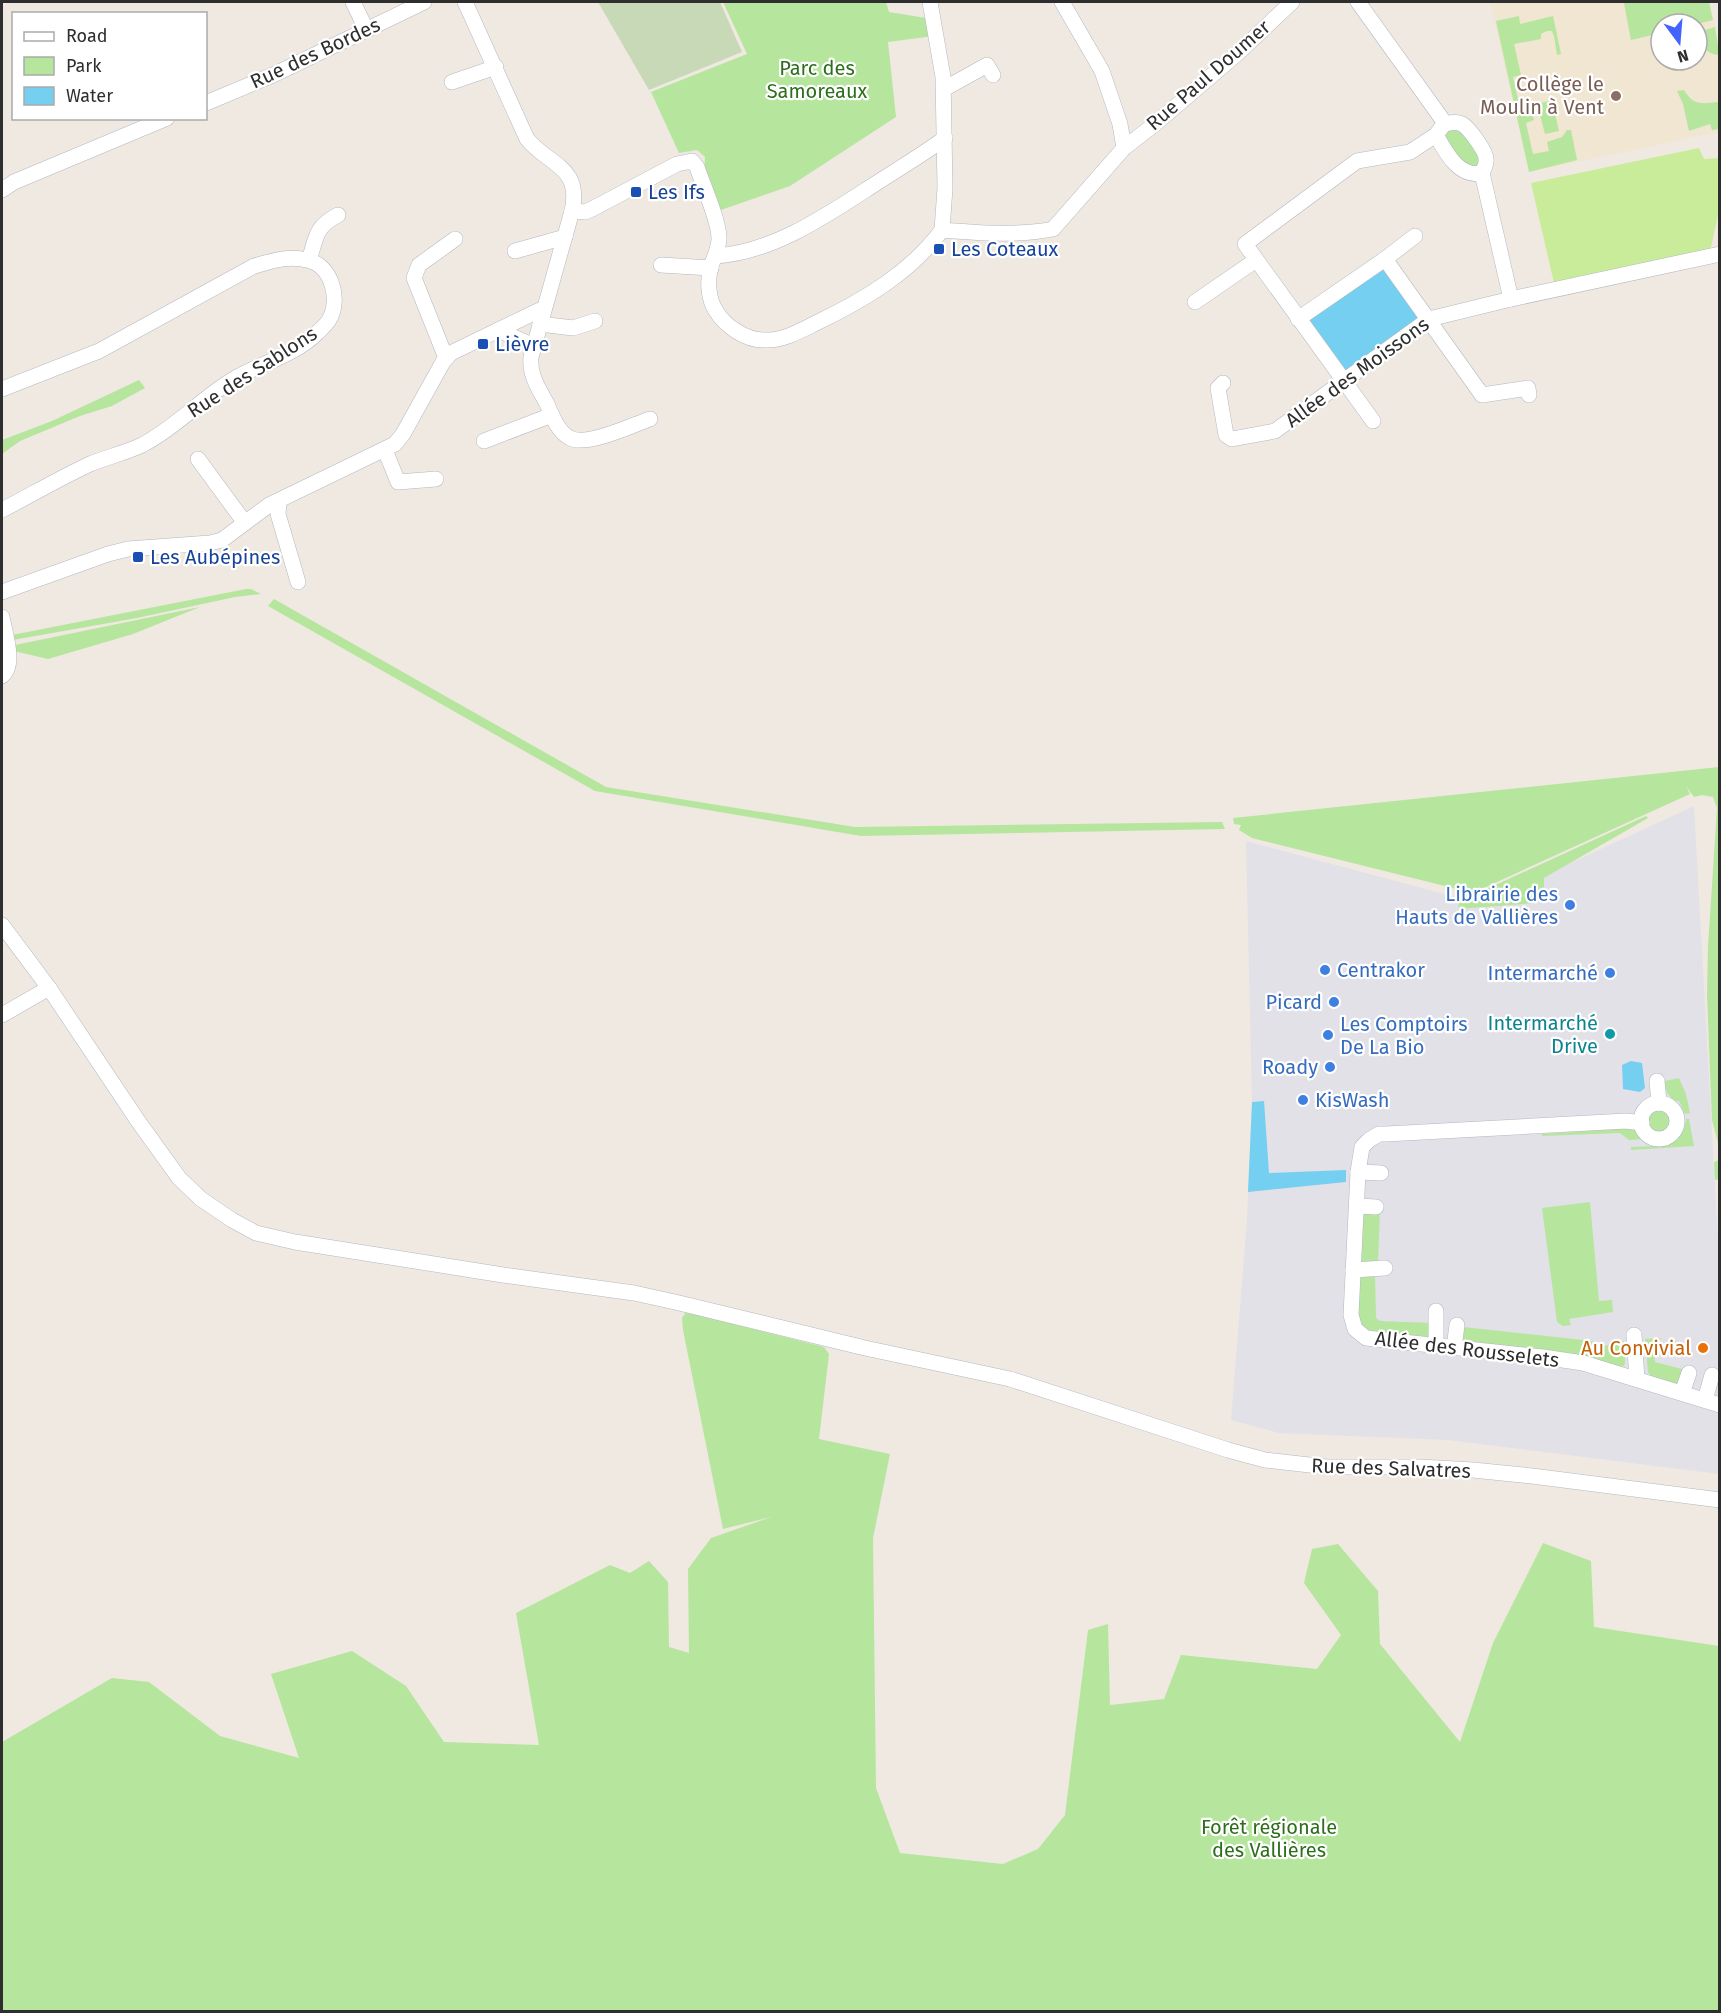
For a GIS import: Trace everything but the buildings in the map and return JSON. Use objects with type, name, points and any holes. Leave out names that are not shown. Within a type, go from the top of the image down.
[{"type":"street","points":[[353,2],[366,29]]},
{"type":"street","name":"Rue des Bordes","points":[[207,103],[273,75],[424,2]]},
{"type":"street","points":[[465,2],[527,139],[561,167],[569,177],[573,189],[572,211],[531,357],[531,371],[552,415],[564,434],[577,440],[596,438],[650,419]]},
{"type":"street","points":[[572,211],[585,212],[676,164],[692,161],[697,167],[718,228],[719,241],[709,285],[710,298],[715,310],[725,323],[741,334],[764,340],[788,337],[870,295],[902,272],[942,230],[945,188],[944,89],[930,2]]},
{"type":"street","points":[[1062,2],[1102,71],[1120,124],[1124,148]]},
{"type":"street","name":"Rue Paul Doumer","points":[[942,230],[1024,232],[1053,229],[1124,148],[1230,59],[1292,2]]},
{"type":"street","points":[[1358,2],[1441,126],[1460,170],[1469,174],[1482,173]]},
{"type":"street","points":[[944,89],[987,65],[993,75]]},
{"type":"street","points":[[452,82],[496,68]]},
{"type":"street","points":[[2,190],[14,182],[162,120]]},
{"type":"street","points":[[1373,421],[1245,244],[1357,161],[1410,152],[1441,126],[1452,122],[1461,123],[1469,130],[1487,162],[1482,173],[1511,299]]},
{"type":"street","points":[[662,265],[713,262],[793,234],[823,218],[945,138]]},
{"type":"street","points":[[2,389],[99,351],[254,266],[292,258],[309,260],[320,227],[338,215]]},
{"type":"street","points":[[1298,319],[1415,236]]},
{"type":"street","points":[[514,251],[565,237]]},
{"type":"street","points":[[446,358],[414,278],[419,265],[455,239]]},
{"type":"street","name":"Allée des Moissons","points":[[1223,383],[1218,388],[1226,435],[1232,439],[1275,431],[1428,319],[1719,254]]},
{"type":"street","points":[[1384,259],[1482,395],[1528,388],[1529,395]]},
{"type":"street","name":"Rue des Sablons","points":[[2,510],[93,463],[142,445],[234,379],[301,346],[315,336],[331,318],[335,302],[334,288],[327,274],[316,263],[309,260]]},
{"type":"street","points":[[1195,302],[1256,260]]},
{"type":"street","points":[[2,592],[108,554],[132,548],[210,543],[222,540],[269,505],[395,444],[446,358],[456,350],[544,308]]},
{"type":"street","points":[[540,324],[573,328],[595,321]]},
{"type":"street","points":[[498,330],[534,346]]},
{"type":"street","points":[[484,441],[552,415]]},
{"type":"street","points":[[385,450],[398,482],[436,479]]},
{"type":"street","points":[[198,459],[245,523]]},
{"type":"street","points":[[279,501],[278,513],[298,582]]},
{"type":"street","points":[[2,617],[9,665],[2,676]]},
{"type":"street","name":"Rue des Salvatres","points":[[2,925],[49,988],[179,1178],[201,1199],[256,1233],[306,1244],[634,1293],[675,1302],[1010,1380],[1265,1460],[1327,1467],[1420,1467],[1473,1470],[1719,1500]]},
{"type":"street","points":[[2,1015],[49,988]]},
{"type":"street","points":[[1657,1081],[1659,1103]]},
{"type":"street","points":[[1659,1103],[1669,1106],[1676,1113],[1677,1124],[1671,1134],[1660,1139],[1646,1132],[1642,1123],[1642,1117],[1648,1107],[1659,1103]]},
{"type":"street","name":"Allée des Rousselets","points":[[1642,1123],[1626,1121],[1379,1134],[1369,1140],[1362,1147],[1348,1314],[1355,1329],[1366,1338],[1582,1363],[1712,1403]]},
{"type":"street","points":[[1359,1172],[1381,1173]]},
{"type":"street","points":[[1358,1206],[1376,1207]]},
{"type":"street","points":[[1353,1270],[1385,1268]]},
{"type":"street","points":[[1436,1346],[1437,1311]]},
{"type":"street","points":[[1454,1348],[1457,1325]]},
{"type":"street","points":[[1634,1335],[1637,1379]]},
{"type":"street","points":[[1682,1393],[1689,1373]]},
{"type":"street","points":[[1712,1375],[1712,1403]]},
{"type":"shaded area","name":"Collège le Moulin à Vent","points":[[1490,2],[1709,2],[1719,52],[1719,132],[1529,172]]},
{"type":"shaded area","points":[[1694,806],[1719,1259],[1719,1474],[1448,1440],[1279,1433],[1231,1420],[1247,1220],[1252,1102],[1246,841],[1482,904]]},
{"type":"green space","points":[[598,2],[720,2],[742,52],[649,90]]},
{"type":"green space","name":"Parc des Samoreaux","points":[[723,2],[886,2],[889,12],[932,19],[934,36],[888,42],[896,117],[790,186],[718,211],[704,176],[705,157],[697,150],[679,153],[651,92],[747,54]]},
{"type":"green space","points":[[1709,2],[1713,20],[1709,21],[1709,12],[1649,12],[1649,36],[1631,40],[1624,3]]},
{"type":"green space","points":[[1519,16],[1520,24],[1553,16],[1561,54],[1557,55],[1552,31],[1541,34],[1541,39],[1514,44],[1521,75],[1513,77],[1520,108],[1531,107],[1534,120],[1526,123],[1533,154],[1549,151],[1547,142],[1562,137],[1567,130],[1571,130],[1577,160],[1529,172],[1496,21]]},
{"type":"green space","points":[[1715,27],[1719,55],[1709,52],[1709,29]]},
{"type":"green space","points":[[1684,90],[1695,102],[1719,102],[1719,129],[1712,130],[1710,124],[1689,131],[1683,104],[1677,91]]},
{"type":"green space","points":[[1552,100],[1559,131],[1545,134],[1537,104]]},
{"type":"green space","points":[[1459,126],[1482,154],[1478,168],[1465,169],[1444,136],[1446,132]]},
{"type":"green space","points":[[1699,148],[1704,159],[1719,158],[1719,210],[1710,252],[1554,283],[1531,183]]},
{"type":"green space","points":[[139,380],[145,388],[112,406],[80,416],[20,441],[2,454],[2,440],[52,421]]},
{"type":"green space","points":[[246,589],[261,594],[13,640],[12,635]]},
{"type":"green space","points":[[274,599],[606,787],[855,827],[1222,822],[1225,829],[861,836],[595,791],[268,606]]},
{"type":"green space","points":[[200,607],[133,634],[48,659],[14,651],[15,645]]},
{"type":"green space","points":[[1719,767],[1720,1179],[1715,1180],[1714,1162],[1719,1160],[1719,1147],[1712,1120],[1707,995],[1717,808],[1713,797],[1702,795],[1694,797],[1686,786],[1690,794],[1477,891],[1469,892],[1252,838],[1239,830],[1241,825],[1234,824],[1233,818]]},
{"type":"green space","points":[[1646,816],[1648,818],[1544,878],[1544,892],[1534,903],[1459,909],[1457,892],[1470,895],[1478,893]]},
{"type":"green space","points":[[1679,1078],[1686,1094],[1690,1113],[1685,1114],[1679,1101],[1674,1101],[1667,1093],[1664,1081]]},
{"type":"green space","points":[[1659,1108],[1667,1112],[1671,1120],[1667,1128],[1659,1132],[1651,1128],[1647,1120],[1651,1112]]},
{"type":"green space","points":[[1686,1119],[1689,1119],[1694,1146],[1631,1150],[1631,1147],[1666,1144],[1674,1140],[1684,1128]]},
{"type":"green space","points":[[1630,1128],[1636,1130],[1643,1139],[1629,1140],[1620,1133],[1542,1136],[1542,1134]]},
{"type":"green space","points":[[1590,1202],[1599,1301],[1612,1300],[1613,1312],[1569,1319],[1571,1325],[1563,1326],[1557,1322],[1542,1208]]},
{"type":"green space","points":[[1380,1210],[1378,1263],[1363,1263],[1360,1261],[1362,1216],[1368,1211]]},
{"type":"green space","points":[[1375,1273],[1376,1318],[1380,1321],[1432,1323],[1430,1341],[1364,1330],[1357,1316],[1359,1274]]},
{"type":"green space","name":"Forêt régionale des Vallières","points":[[686,1312],[824,1347],[829,1354],[819,1439],[890,1454],[873,1538],[876,1788],[900,1853],[1003,1864],[1038,1849],[1065,1815],[1088,1630],[1108,1624],[1110,1705],[1164,1699],[1181,1655],[1317,1669],[1341,1635],[1304,1583],[1312,1549],[1338,1544],[1378,1591],[1380,1644],[1460,1742],[1493,1643],[1543,1543],[1591,1561],[1594,1627],[1719,1646],[1719,2011],[2,2011],[2,1742],[112,1678],[149,1682],[220,1736],[299,1758],[271,1674],[352,1651],[406,1686],[444,1742],[539,1745],[516,1613],[610,1565],[630,1573],[649,1561],[668,1582],[669,1647],[689,1653],[688,1569],[711,1538],[771,1517],[723,1529],[683,1330],[682,1318]]},
{"type":"green space","points":[[1463,1327],[1592,1341],[1604,1346],[1624,1341],[1625,1364],[1620,1369],[1461,1341]]},
{"type":"green space","points":[[1662,1338],[1653,1346],[1655,1362],[1686,1370],[1680,1388],[1652,1378],[1648,1372],[1645,1339]]},
{"type":"water","points":[[1382,267],[1419,312],[1418,322],[1352,372],[1342,369],[1310,326],[1309,319]]},
{"type":"water","points":[[1631,1061],[1642,1063],[1645,1088],[1640,1092],[1623,1089],[1622,1065]]},
{"type":"water","points":[[1264,1101],[1269,1173],[1346,1170],[1346,1182],[1248,1192],[1252,1102]]},
{"type":"place","name":"Collège le Moulin à Vent","points":[[1616,96]]},
{"type":"place","name":"Les Ifs","points":[[636,192]]},
{"type":"place","name":"Les Coteaux","points":[[939,249]]},
{"type":"place","name":"Lièvre","points":[[483,344]]},
{"type":"place","name":"Les Aubépines","points":[[138,557]]},
{"type":"place","name":"Librairie des Hauts de Vallières","points":[[1570,905]]},
{"type":"place","name":"Centrakor","points":[[1325,970]]},
{"type":"place","name":"Intermarché","points":[[1610,973]]},
{"type":"place","name":"Picard","points":[[1334,1002]]},
{"type":"place","name":"Intermarché Drive","points":[[1610,1034]]},
{"type":"place","name":"Les Comptoirs De La Bio","points":[[1328,1035]]},
{"type":"place","name":"Roady","points":[[1330,1067]]},
{"type":"place","name":"KisWash","points":[[1303,1100]]},
{"type":"place","name":"Au Convivial","points":[[1703,1348]]}]
